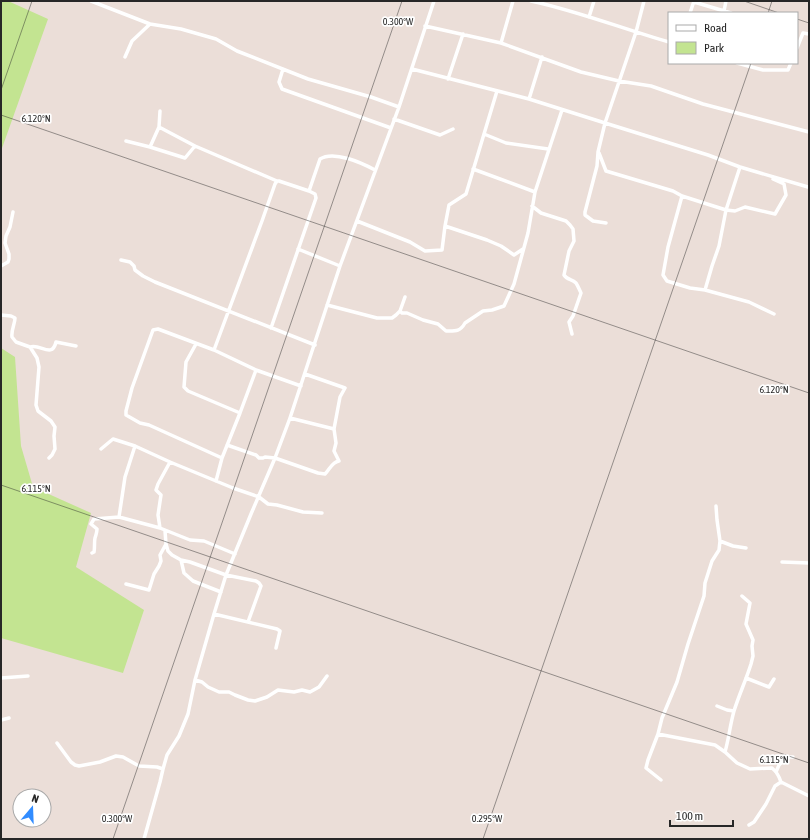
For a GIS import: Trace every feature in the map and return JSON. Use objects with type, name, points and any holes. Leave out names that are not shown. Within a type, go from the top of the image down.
[{"type":"street","points":[[91,1],[150,24],[181,29],[216,39],[238,51],[308,79],[371,97],[398,107]]},
{"type":"street","points":[[144,839],[160,782],[162,769],[167,755],[179,736],[188,714],[195,680],[226,575],[275,458],[290,418],[340,266],[412,69],[434,1]]},
{"type":"street","points":[[501,43],[513,1]]},
{"type":"street","points":[[531,1],[668,42]]},
{"type":"street","points":[[589,17],[594,1]]},
{"type":"street","points":[[606,223],[593,221],[585,215],[585,212],[598,166],[598,152],[606,123],[636,32],[644,1]]},
{"type":"street","points":[[724,11],[726,1]]},
{"type":"street","points":[[690,12],[694,2],[728,12]]},
{"type":"street","points":[[125,57],[132,41],[150,24]]},
{"type":"street","points":[[425,26],[501,43],[581,72],[619,81],[651,86],[703,104],[809,132]]},
{"type":"street","points":[[798,46],[803,33],[809,34]]},
{"type":"street","points":[[448,79],[463,34]]},
{"type":"street","points":[[529,99],[542,57]]},
{"type":"street","points":[[741,64],[763,70],[788,70],[791,64]]},
{"type":"street","points":[[283,69],[279,82],[282,89],[391,128]]},
{"type":"street","points":[[412,69],[529,99],[708,155],[740,167],[808,187]]},
{"type":"street","points":[[357,221],[410,242],[425,251],[442,250],[449,205],[466,194],[498,91]]},
{"type":"street","points":[[400,311],[402,313],[407,313],[423,320],[438,324],[446,331],[455,331],[482,311],[492,310],[504,306],[514,284],[528,233],[535,192],[562,110]]},
{"type":"street","points":[[150,147],[159,127],[160,111]]},
{"type":"street","points":[[394,119],[440,135],[453,129]]},
{"type":"street","points":[[159,127],[195,146],[276,181],[309,190],[314,194],[316,198],[271,328]]},
{"type":"street","points":[[484,134],[506,143],[548,149]]},
{"type":"street","points":[[126,141],[185,158],[195,146]]},
{"type":"street","points":[[598,152],[606,171],[673,191],[682,196],[726,210],[735,212],[745,207],[775,214],[786,195],[784,184],[762,173]]},
{"type":"street","points":[[309,190],[320,159],[325,156],[340,157],[365,165],[375,170]]},
{"type":"street","points":[[705,290],[719,246],[726,210],[740,167]]},
{"type":"street","points":[[473,169],[535,192]]},
{"type":"street","points":[[214,350],[276,181]]},
{"type":"street","points":[[682,196],[668,247],[663,275],[667,281],[749,302],[774,314]]},
{"type":"street","points":[[532,206],[541,213],[566,221],[572,229],[574,241],[569,251],[564,275],[566,278],[574,281],[578,285],[581,293],[573,316],[569,322],[572,334]]},
{"type":"street","points":[[1,266],[8,262],[9,259],[9,254],[4,243],[10,228],[13,212]]},
{"type":"street","points":[[445,226],[487,240],[501,246],[514,255],[523,249]]},
{"type":"street","points":[[298,249],[340,266]]},
{"type":"street","points":[[121,260],[130,262],[134,266],[135,270],[155,282],[315,345]]},
{"type":"street","points":[[328,306],[377,318],[392,318],[400,311],[405,297]]},
{"type":"street","points":[[1,315],[15,318],[15,323],[11,333],[16,342],[30,347],[33,345],[49,351],[53,349],[56,342],[76,346]]},
{"type":"street","points":[[222,458],[149,425],[140,423],[126,415],[132,388],[153,330],[158,329],[214,350],[256,370],[301,386]]},
{"type":"street","points":[[196,344],[186,362],[184,387],[188,391],[240,413]]},
{"type":"street","points":[[30,347],[37,358],[39,367],[36,405],[38,411],[51,421],[55,427],[55,449],[49,458]]},
{"type":"street","points":[[216,481],[222,458],[256,370]]},
{"type":"street","points":[[227,445],[256,455],[259,458],[275,458],[325,474],[332,464],[339,461],[334,451],[336,443],[334,429],[340,397],[345,388],[305,374]]},
{"type":"street","points":[[290,418],[334,429]]},
{"type":"street","points":[[101,449],[113,439],[135,446],[233,488],[259,497],[268,504],[303,512],[322,513]]},
{"type":"street","points":[[119,516],[125,477],[135,446]]},
{"type":"street","points":[[160,528],[158,515],[161,495],[156,490],[170,462]]},
{"type":"street","points":[[660,780],[646,768],[662,718],[677,682],[704,596],[705,583],[712,561],[719,550],[720,541],[716,506]]},
{"type":"street","points":[[92,553],[94,552],[94,539],[97,529],[91,524],[94,519],[119,516],[160,528],[190,540],[204,541],[235,554]]},
{"type":"street","points":[[165,531],[168,551],[172,555],[182,560],[226,575],[256,581],[259,583],[261,586],[248,622]]},
{"type":"street","points":[[720,541],[733,546],[746,548]]},
{"type":"street","points":[[126,584],[149,590],[154,574],[161,560],[160,555],[166,544]]},
{"type":"street","points":[[182,560],[184,574],[194,581],[221,592]]},
{"type":"street","points":[[782,562],[809,563]]},
{"type":"street","points":[[725,752],[734,711],[752,664],[753,656],[753,640],[746,624],[750,603],[742,596]]},
{"type":"street","points":[[214,614],[277,629],[280,632],[276,648]]},
{"type":"street","points":[[1,678],[28,676]]},
{"type":"street","points":[[195,680],[202,682],[208,687],[219,692],[229,692],[248,700],[255,701],[268,697],[278,690],[294,692],[302,690],[310,692],[319,688],[327,676]]},
{"type":"street","points":[[746,678],[769,687],[774,679]]},
{"type":"street","points":[[717,706],[734,711]]},
{"type":"street","points":[[1,720],[9,718]]},
{"type":"street","points":[[658,734],[715,745],[737,763],[750,769],[772,768],[780,776],[782,782],[809,796]]},
{"type":"street","points":[[57,742],[74,765],[79,766],[100,762],[116,756],[123,757],[140,766],[157,767],[162,769]]},
{"type":"street","points":[[776,772],[779,764],[788,757],[793,757]]},
{"type":"street","points":[[748,826],[754,822],[766,804],[775,786],[782,782]]},
{"type":"green space","points":[[1,1],[8,1],[48,19],[1,151]]},
{"type":"green space","points":[[1,348],[15,357],[21,446],[33,487],[91,513],[76,567],[144,610],[123,673],[1,638]]}]
